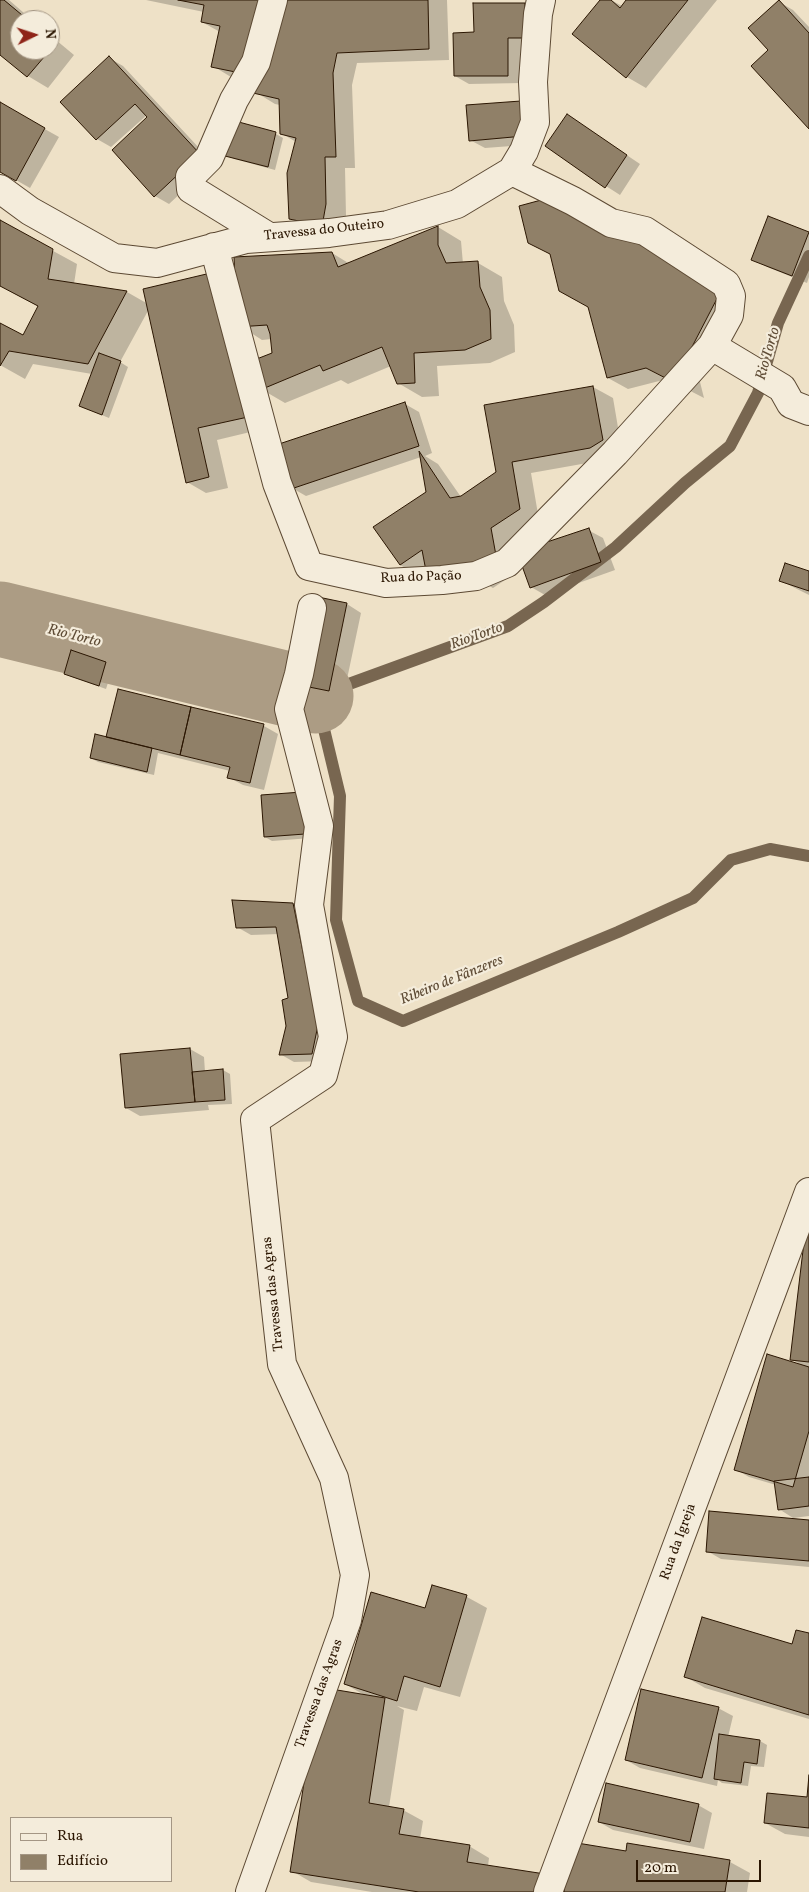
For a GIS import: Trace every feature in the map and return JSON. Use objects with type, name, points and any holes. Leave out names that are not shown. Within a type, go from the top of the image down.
[{"type":"street","points":[[269,237],[191,189],[190,177],[209,158],[234,100],[256,62],[273,0]]},
{"type":"street","points":[[512,172],[524,151],[535,122],[533,82],[538,14],[541,0]]},
{"type":"street","name":"Travessa do Outeiro","points":[[0,189],[30,212],[114,258],[157,264],[246,239],[329,233],[388,225],[457,204],[512,172]]},
{"type":"street","name":"Rua do Pação","points":[[214,247],[276,483],[309,566],[386,583],[476,576],[507,563],[615,453],[712,346],[729,315],[731,296],[726,284],[645,231],[611,223],[573,201],[512,172]]},
{"type":"street","points":[[712,346],[757,373],[794,401]]},
{"type":"street","name":"Travessa das Agras","points":[[250,1892],[347,1620],[355,1575],[334,1478],[282,1364],[255,1120],[323,1074],[333,1037],[310,905],[319,826],[289,709],[299,674],[312,608]]},
{"type":"street","name":"Rua da Igreja","points":[[548,1892],[809,1192]]},
{"type":"building","points":[[0,0],[4,0],[16,10],[10,10],[10,60],[42,60],[27,77],[0,55]]},
{"type":"building","points":[[178,0],[265,0],[250,75],[211,67],[220,26],[201,22],[204,5]]},
{"type":"building","points":[[274,0],[428,0],[429,49],[337,53],[333,73],[336,157],[325,157],[326,204],[323,221],[304,222],[289,219],[287,173],[296,138],[280,134],[279,99],[253,93]]},
{"type":"building","points":[[600,0],[611,0],[620,8],[626,0],[688,0],[626,78],[572,34]]},
{"type":"building","points":[[779,0],[809,33],[809,129],[751,66],[768,50],[748,28]]},
{"type":"building","points":[[473,3],[525,3],[524,38],[508,38],[508,76],[454,76],[453,33],[474,32]]},
{"type":"building","points":[[109,56],[200,154],[154,197],[112,150],[147,117],[135,104],[96,140],[60,102]]},
{"type":"building","points":[[521,101],[524,136],[469,141],[466,105]]},
{"type":"building","points":[[0,102],[45,128],[16,181],[0,172]]},
{"type":"building","points":[[567,114],[627,155],[605,188],[545,146]]},
{"type":"building","points":[[235,121],[276,132],[268,167],[225,156]]},
{"type":"building","points":[[545,199],[627,236],[723,287],[680,370],[685,388],[646,368],[607,378],[588,307],[559,291],[550,254],[528,243],[519,206]]},
{"type":"building","points":[[768,216],[809,232],[792,276],[751,260]]},
{"type":"building","points":[[0,220],[53,249],[48,279],[127,291],[88,364],[9,351],[0,366],[0,323],[23,335],[38,306],[0,286]]},
{"type":"building","points":[[438,226],[438,245],[446,263],[478,261],[480,287],[490,310],[491,339],[465,350],[414,353],[415,383],[397,384],[382,347],[323,371],[320,365],[260,390],[249,362],[272,353],[270,334],[267,325],[237,327],[234,257],[332,252],[338,267]]},
{"type":"building","points":[[215,272],[248,417],[198,428],[209,477],[186,483],[143,289]]},
{"type":"building","points":[[99,353],[121,361],[102,415],[79,406]]},
{"type":"building","points":[[593,386],[603,440],[590,448],[512,462],[520,509],[491,528],[497,561],[426,571],[422,550],[400,565],[373,527],[426,492],[419,451],[450,498],[461,496],[496,472],[484,405]]},
{"type":"building","points":[[405,402],[419,446],[291,489],[276,445]]},
{"type":"building","points":[[589,528],[601,562],[530,588],[517,552]]},
{"type":"building","points":[[785,563],[809,571],[809,591],[779,581]]},
{"type":"building","points":[[318,597],[347,603],[329,691],[299,685]]},
{"type":"building","points":[[71,650],[106,662],[99,686],[64,674]]},
{"type":"building","points":[[118,689],[191,707],[180,755],[106,737]]},
{"type":"building","points":[[191,707],[264,724],[250,783],[227,778],[230,767],[180,755]]},
{"type":"building","points":[[95,734],[152,748],[147,772],[90,758]]},
{"type":"building","points":[[302,792],[305,834],[264,837],[261,795]]},
{"type":"building","points":[[232,900],[293,903],[318,1025],[312,1054],[279,1055],[286,1026],[282,1000],[288,998],[276,927],[236,928]]},
{"type":"building","points":[[190,1048],[195,1102],[125,1108],[120,1054]]},
{"type":"building","points":[[223,1069],[225,1100],[195,1102],[192,1072]]},
{"type":"building","points":[[806,1225],[809,1225],[809,1362],[790,1360]]},
{"type":"building","points":[[767,1354],[809,1367],[809,1431],[793,1487],[734,1470]]},
{"type":"building","points":[[809,1477],[809,1506],[778,1510],[774,1481]]},
{"type":"building","points":[[709,1511],[809,1520],[809,1561],[706,1552]]},
{"type":"building","points":[[432,1585],[467,1595],[440,1687],[404,1676],[397,1701],[344,1684],[371,1592],[425,1608]]},
{"type":"building","points":[[702,1617],[792,1644],[796,1630],[809,1633],[809,1715],[684,1677]]},
{"type":"building","points":[[319,1687],[385,1698],[369,1803],[404,1809],[399,1834],[470,1845],[467,1862],[545,1874],[542,1892],[419,1892],[290,1872]]},
{"type":"building","points":[[641,1689],[719,1707],[702,1778],[625,1760]]},
{"type":"building","points":[[719,1734],[760,1740],[757,1764],[744,1762],[741,1783],[714,1779]]},
{"type":"building","points":[[809,1775],[809,1828],[764,1823],[767,1793],[807,1797]]},
{"type":"building","points":[[606,1783],[699,1804],[690,1842],[598,1822]]},
{"type":"building","points":[[571,1842],[626,1851],[627,1843],[730,1860],[725,1892],[564,1892]]},
{"type":"waterway","name":"Ribeiro de Fânzeres","points":[[809,256],[778,323],[758,393],[730,446],[685,483],[616,547],[544,602],[508,626],[316,696],[340,796],[336,920],[358,1001],[403,1021],[618,932],[693,898],[731,860],[770,849],[809,856]]},
{"type":"waterway","name":"Rio Torto","points":[[0,619],[316,696]]}]
